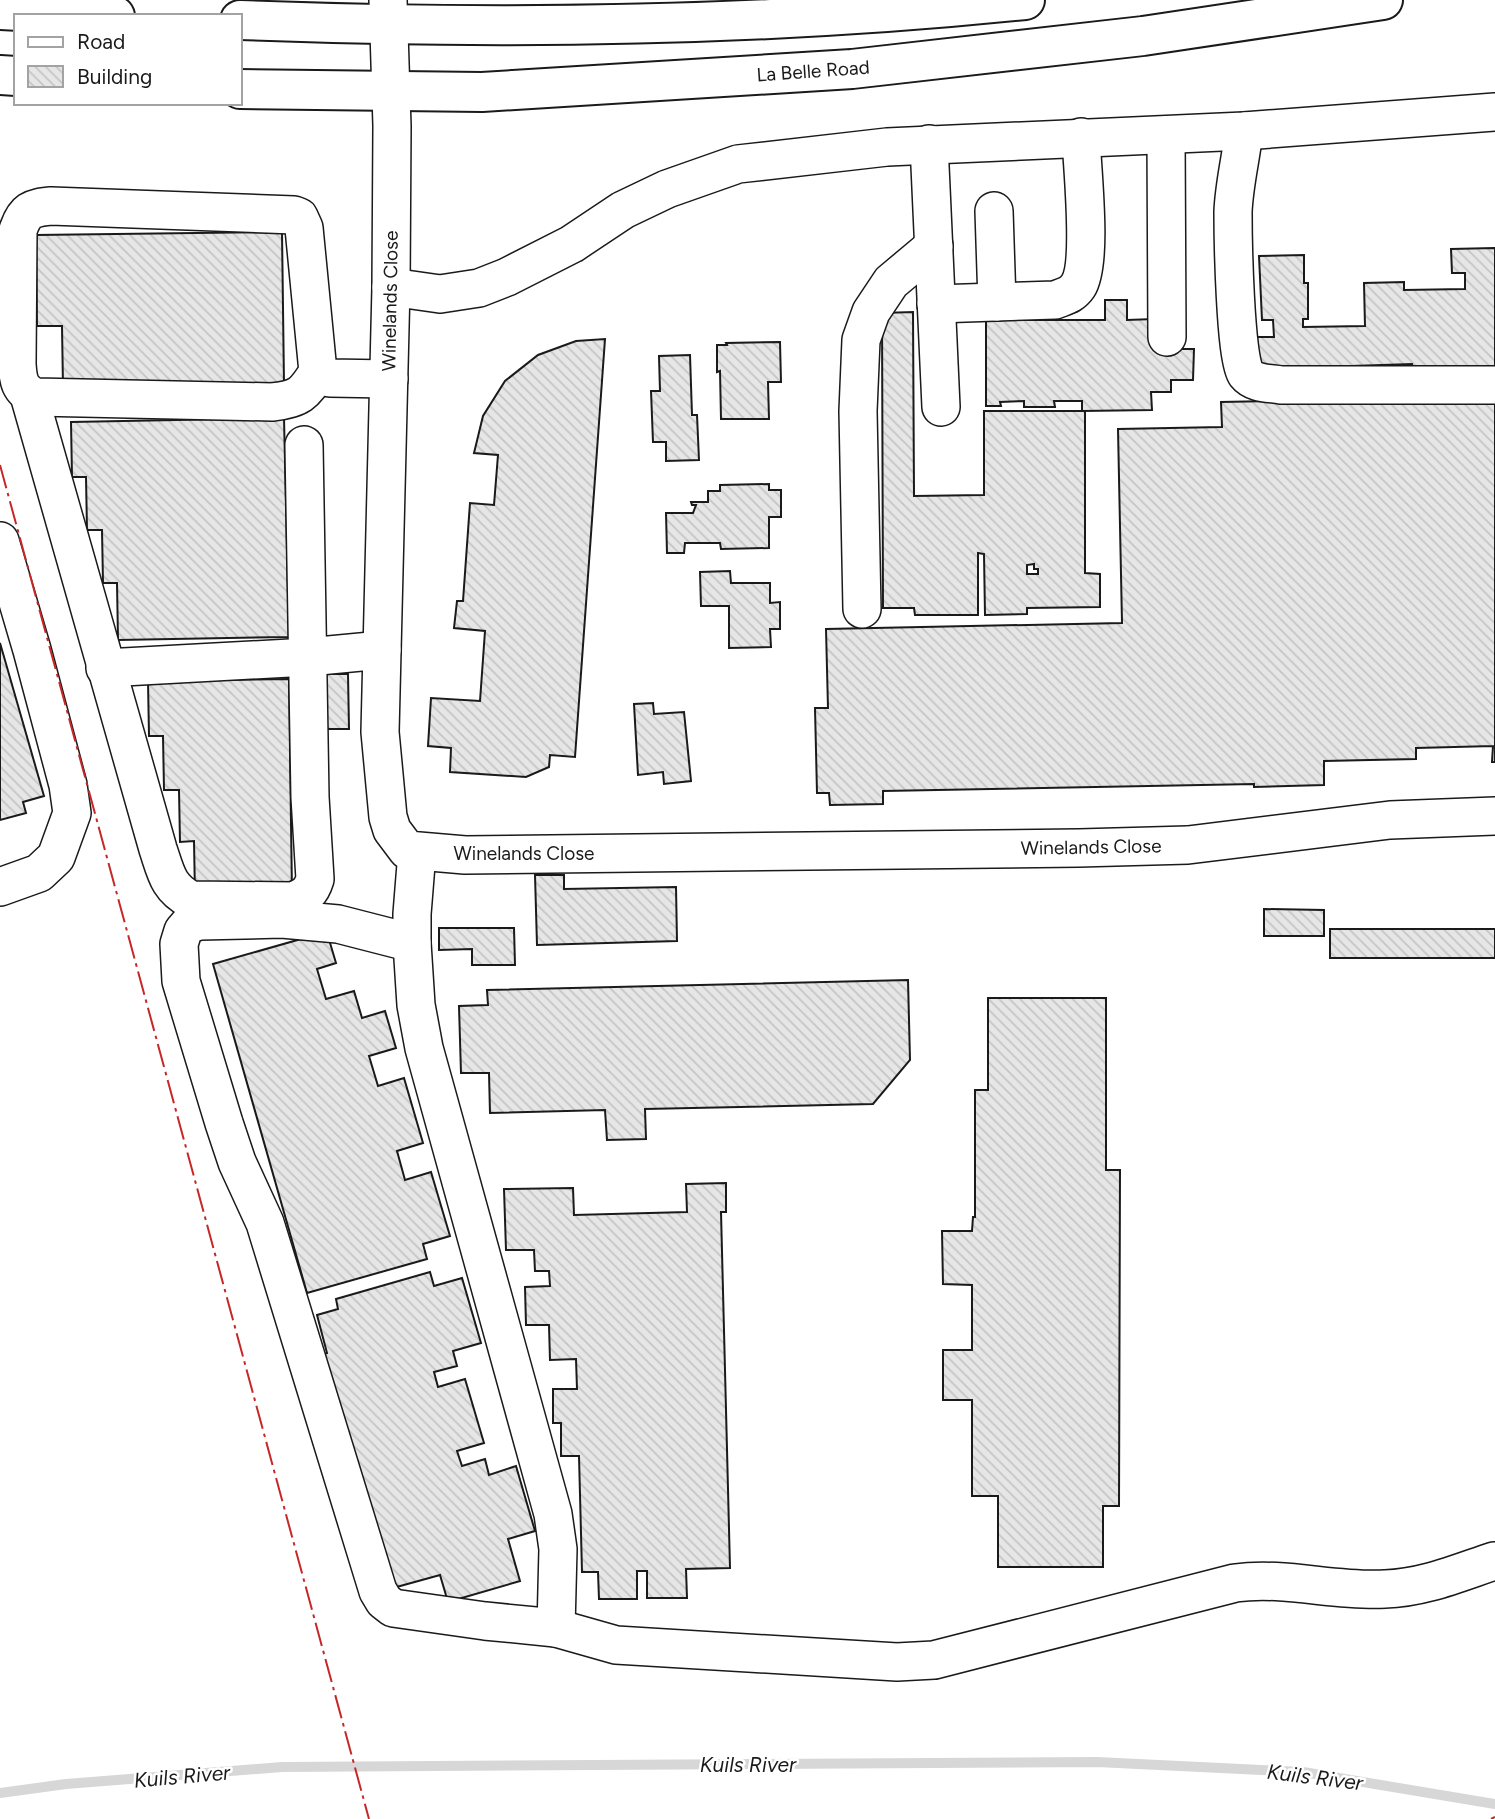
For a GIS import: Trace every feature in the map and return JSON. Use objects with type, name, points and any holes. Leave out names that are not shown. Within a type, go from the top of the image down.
[{"type":"main road","points":[[242,20],[388,12],[681,22],[778,19],[1025,0]]},
{"type":"main road","name":"La Belle Road","points":[[242,89],[482,92],[852,69],[1143,36],[1383,0]]},
{"type":"main road","points":[[0,10],[77,14]]},
{"type":"street","name":"Winelands Close","points":[[388,12],[392,125],[391,287],[380,732],[388,817],[399,840],[407,849],[465,855],[1188,845],[1390,820],[1495,817]]},
{"type":"street","points":[[391,287],[440,294],[479,288],[572,244],[623,210],[667,189],[738,164],[929,144],[1244,131],[1495,112]]},
{"type":"street","points":[[1244,131],[1233,211],[1238,340],[1241,363],[1248,377],[1256,382],[1281,385],[1495,385]]},
{"type":"street","points":[[1166,135],[1167,337]]},
{"type":"street","points":[[936,304],[1055,299],[1071,295],[1079,285],[1084,263],[1081,137]]},
{"type":"street","points":[[929,144],[941,407]]},
{"type":"street","points":[[29,395],[272,402],[284,401],[304,393],[318,372],[304,228],[299,217],[283,213],[51,205],[32,209],[23,216],[18,230],[18,372],[21,386],[29,395],[158,849],[172,886],[191,900],[293,901],[306,896],[315,879],[310,797],[304,445]]},
{"type":"street","points":[[994,211],[997,302]]},
{"type":"street","points":[[862,609],[858,411],[860,341],[871,312],[891,282],[934,247]]},
{"type":"street","points":[[318,372],[330,378],[389,379]]},
{"type":"street","points":[[0,541],[36,664],[68,785],[72,813],[56,857],[39,873],[0,887]]},
{"type":"street","points":[[105,668],[308,657],[382,650]]},
{"type":"street","points":[[417,852],[412,914],[416,1004],[430,1073],[538,1452],[553,1514],[558,1549],[556,1628]]},
{"type":"street","points":[[412,943],[338,924],[282,919],[200,920],[183,931],[179,944],[181,981],[224,1124],[237,1161],[265,1223],[378,1591],[393,1608],[556,1628],[616,1645],[910,1661],[934,1660],[1235,1583],[1258,1580],[1348,1589],[1386,1589],[1426,1584],[1494,1561]]},
{"type":"building","points":[[282,232],[284,384],[63,387],[62,326],[37,326],[36,235]]},
{"type":"building","points":[[1495,248],[1495,762],[1492,762],[1493,746],[1416,748],[1416,759],[1324,761],[1324,785],[883,791],[883,804],[830,805],[829,793],[817,793],[815,708],[828,708],[826,629],[1122,623],[1118,429],[1222,427],[1221,402],[1487,397],[1413,370],[1412,364],[1352,366],[1352,376],[1258,371],[1257,337],[1274,337],[1273,320],[1262,320],[1259,256],[1304,255],[1304,283],[1308,283],[1308,319],[1303,319],[1303,327],[1365,326],[1364,283],[1404,282],[1404,290],[1465,289],[1465,273],[1452,273],[1451,249]]},
{"type":"building","points":[[1105,300],[1127,300],[1127,320],[1154,319],[1154,349],[1194,349],[1193,380],[1171,380],[1171,392],[1151,392],[1152,410],[1082,411],[1082,401],[1054,401],[1055,407],[1024,407],[1024,401],[1000,402],[1001,406],[986,406],[986,320],[1105,320]]},
{"type":"building","points":[[913,312],[914,496],[984,495],[984,411],[1085,411],[1085,573],[1100,574],[1100,607],[1027,608],[1027,614],[985,615],[984,554],[978,553],[978,615],[915,615],[914,608],[883,608],[882,313]],"holes":[[[1034,564],[1034,569],[1038,569],[1038,574],[1027,574],[1027,565]]]},
{"type":"building","points":[[605,339],[575,757],[550,755],[549,767],[526,777],[450,772],[451,748],[428,746],[431,698],[480,701],[485,631],[454,628],[457,601],[463,601],[470,503],[494,505],[498,455],[474,453],[483,416],[505,381],[538,355],[576,341]]},
{"type":"building","points":[[780,342],[781,382],[768,382],[769,419],[721,419],[717,345]]},
{"type":"building","points":[[690,355],[692,415],[697,415],[699,460],[666,461],[666,442],[653,442],[651,391],[660,391],[659,356]]},
{"type":"building","points":[[284,418],[289,637],[118,640],[117,583],[103,583],[102,530],[87,530],[86,477],[72,477],[71,422]]},
{"type":"building","points":[[769,484],[769,490],[781,490],[781,517],[769,517],[769,548],[721,549],[720,543],[685,543],[684,553],[667,553],[666,513],[693,513],[696,505],[691,502],[708,502],[708,491],[720,491],[720,485]]},
{"type":"building","points":[[730,571],[731,583],[770,583],[770,603],[780,602],[780,629],[770,629],[771,647],[729,648],[729,606],[701,606],[700,572]]},
{"type":"building","points":[[0,643],[44,796],[23,802],[26,813],[0,820]]},
{"type":"building","points":[[323,674],[348,674],[349,729],[324,729]]},
{"type":"building","points":[[289,679],[292,893],[195,895],[194,841],[180,842],[179,790],[164,790],[163,736],[149,736],[148,681]]},
{"type":"building","points":[[653,703],[654,714],[684,712],[691,781],[664,784],[663,772],[638,775],[634,704]]},
{"type":"building","points":[[535,875],[564,875],[564,889],[676,887],[677,941],[537,945]]},
{"type":"building","points":[[1264,909],[1324,910],[1324,936],[1264,936]]},
{"type":"building","points":[[325,926],[336,963],[317,969],[326,999],[354,991],[362,1018],[385,1011],[396,1048],[369,1056],[378,1086],[404,1078],[423,1143],[397,1151],[405,1180],[431,1172],[450,1236],[423,1244],[427,1259],[307,1293],[213,964],[308,937]]},
{"type":"building","points":[[439,928],[514,928],[515,965],[472,965],[472,949],[439,950]]},
{"type":"building","points":[[1330,929],[1495,929],[1495,958],[1330,958]]},
{"type":"building","points":[[908,980],[910,1060],[873,1104],[645,1109],[646,1139],[607,1140],[605,1110],[490,1113],[489,1073],[461,1073],[459,1006],[488,1005],[487,990]]},
{"type":"building","points":[[988,998],[1106,998],[1106,1170],[1120,1170],[1119,1506],[1103,1506],[1103,1567],[998,1567],[998,1496],[972,1496],[972,1400],[943,1400],[943,1350],[972,1350],[972,1285],[943,1284],[942,1231],[972,1231],[975,1217],[975,1090],[988,1090]]},
{"type":"building","points":[[726,1183],[726,1212],[721,1212],[730,1568],[686,1569],[687,1598],[647,1598],[647,1571],[637,1571],[637,1599],[599,1599],[598,1572],[582,1572],[579,1456],[561,1456],[561,1423],[553,1423],[553,1389],[577,1389],[576,1359],[550,1360],[549,1325],[526,1325],[525,1287],[550,1286],[549,1271],[535,1271],[534,1250],[506,1250],[504,1189],[573,1188],[574,1215],[687,1212],[686,1184]]},
{"type":"building","points":[[430,1272],[434,1286],[462,1278],[481,1343],[453,1351],[457,1366],[434,1372],[438,1387],[465,1379],[484,1443],[457,1451],[462,1466],[485,1459],[489,1475],[516,1466],[535,1531],[508,1539],[520,1581],[448,1602],[440,1575],[393,1588],[324,1354],[327,1353],[317,1315],[338,1309],[336,1299]]},
{"type":"waterway","name":"Kuils River","points":[[0,1793],[66,1784],[282,1767],[1097,1762],[1303,1772],[1495,1804]]},
{"type":"power","points":[[0,465],[369,1819]]},
{"type":"power","points":[[1491,1819],[1495,1817]]}]
